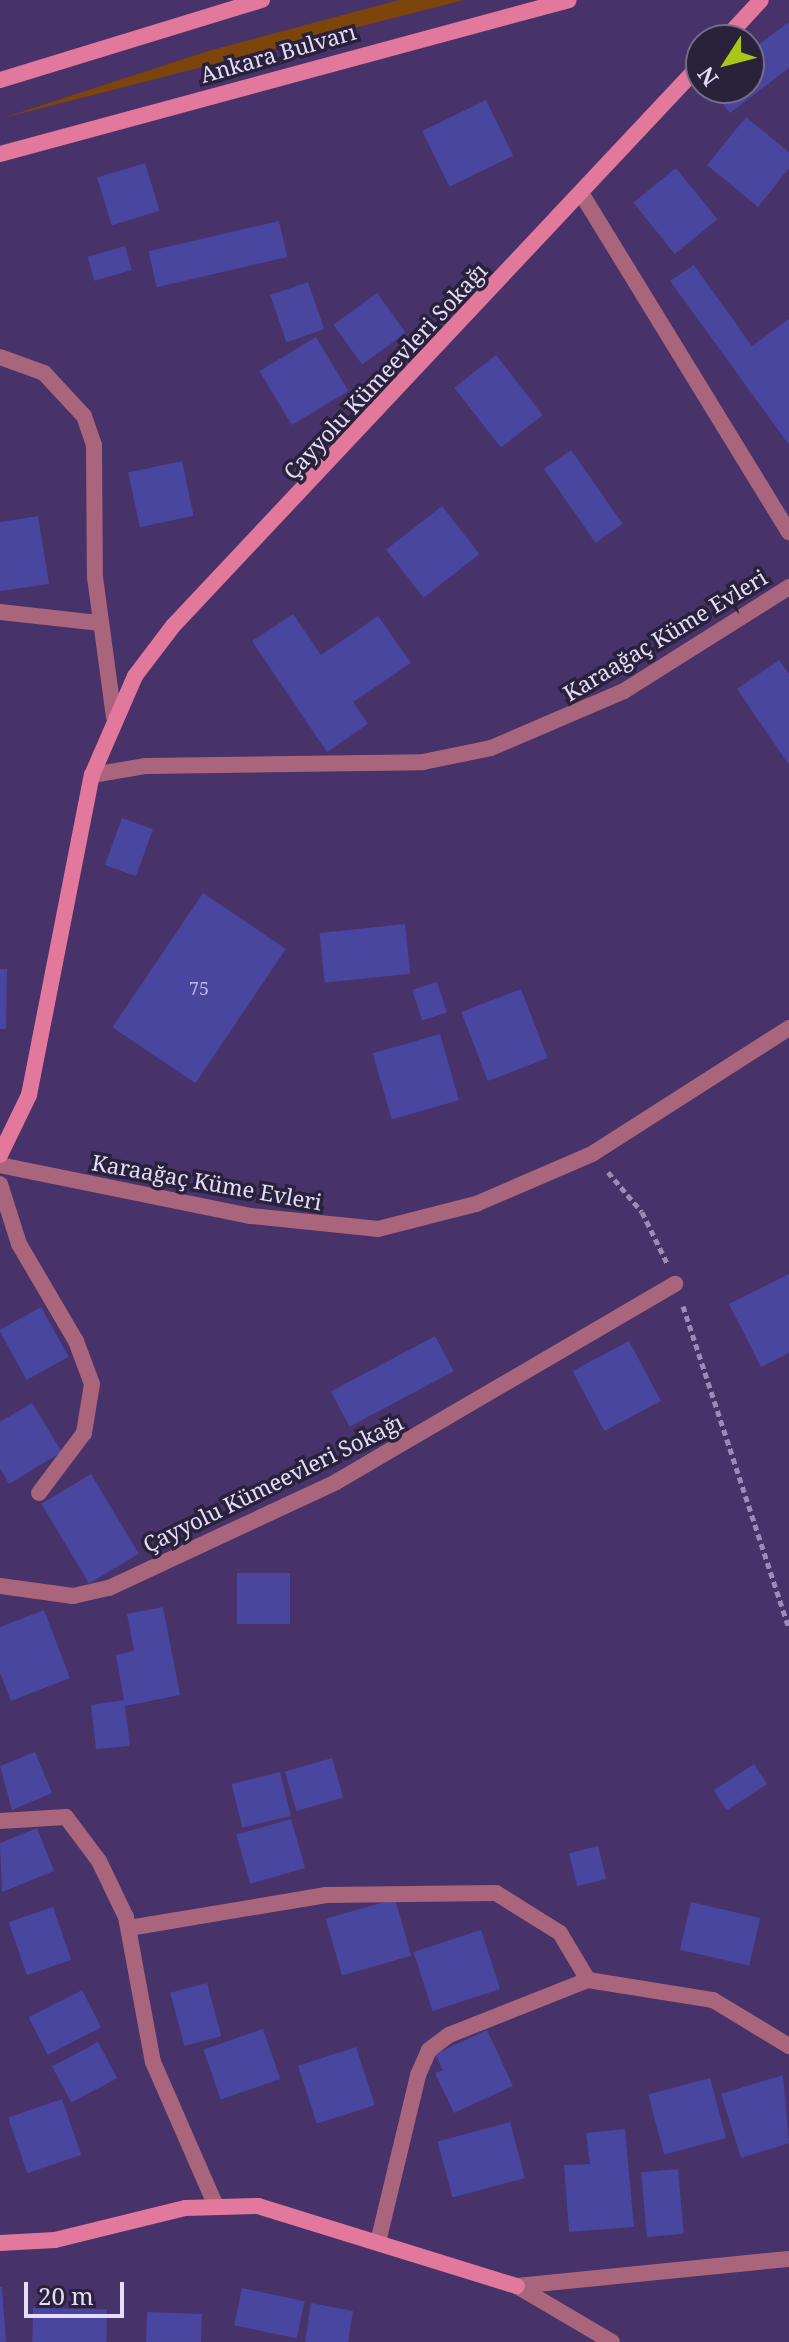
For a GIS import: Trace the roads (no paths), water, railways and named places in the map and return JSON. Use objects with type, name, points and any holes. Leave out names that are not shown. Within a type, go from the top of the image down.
[{"type":"street","points":[[0,80],[262,0]]},
{"type":"street","name":"Ankara Bulvarı","points":[[0,154],[569,0]]},
{"type":"street","points":[[739,24],[761,0]]},
{"type":"street","name":"Çayyolu Kümeevleri Sokağı","points":[[0,1155],[29,1095],[92,775],[114,717],[173,626],[685,81]]},
{"type":"street","points":[[581,193],[789,532]]},
{"type":"street","name":"Çayyolu Kümeevleri Sokağı","points":[[0,357],[44,373],[84,416],[97,476],[100,623],[114,717]]},
{"type":"street","name":"Karaağaç Küme Evleri","points":[[92,775],[146,766],[423,762],[491,748],[624,691],[789,587]]},
{"type":"street","points":[[0,612],[100,623]]},
{"type":"street","name":"Karaağaç Küme Evleri","points":[[0,1165],[251,1216],[378,1229],[476,1204],[592,1154],[789,1028]]},
{"type":"street","points":[[0,1184],[19,1244],[76,1341],[92,1384],[84,1433],[39,1493]]},
{"type":"street","name":"Çayyolu Kümeevleri Sokağı","points":[[0,1586],[73,1596],[109,1588],[336,1482],[675,1284]]},
{"type":"street","points":[[0,1821],[66,1817],[99,1861],[129,1928],[153,2062],[216,2206]]},
{"type":"street","points":[[129,1928],[326,1895],[496,1893],[560,1933],[588,1980]]},
{"type":"street","points":[[379,2238],[429,2050],[525,2001],[588,1980],[713,2000],[789,2046]]},
{"type":"street","points":[[0,2243],[55,2240],[216,2206],[299,2213],[517,2286],[612,2342]]},
{"type":"street","points":[[517,2286],[789,2259]]}]
